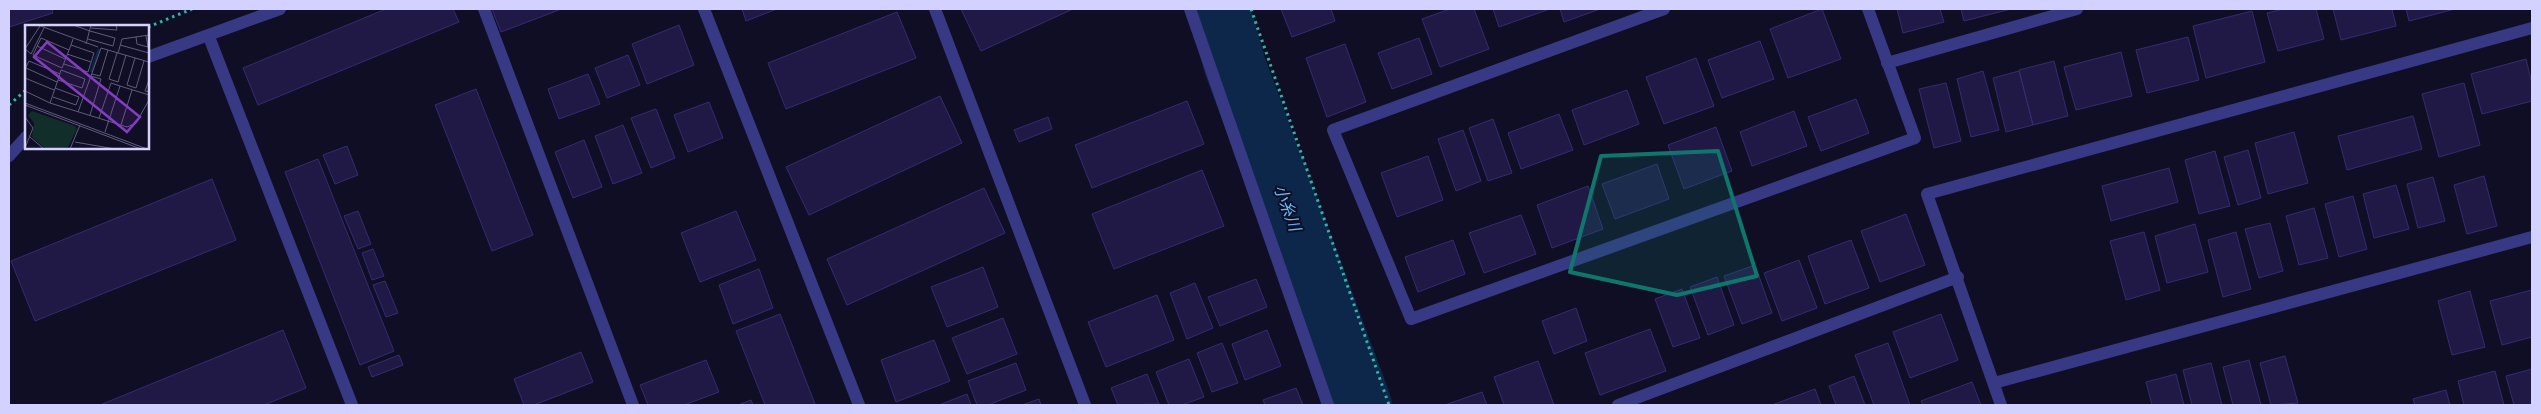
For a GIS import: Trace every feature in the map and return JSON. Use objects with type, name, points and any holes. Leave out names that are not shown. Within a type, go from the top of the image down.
[{"type":"street","points":[[149,57],[209,37],[280,9]]},
{"type":"street","points":[[484,9],[633,405]]},
{"type":"street","points":[[704,9],[860,405]]},
{"type":"street","points":[[935,9],[1085,405]]},
{"type":"street","points":[[1190,9],[1328,405]]},
{"type":"street","points":[[1664,9],[1333,130],[1411,319],[1915,138],[1868,9]]},
{"type":"street","points":[[1887,63],[2077,9]]},
{"type":"street","points":[[2001,405],[1958,277],[1927,194],[2532,28]]},
{"type":"street","points":[[209,37],[352,405]]},
{"type":"street","points":[[9,156],[25,137]]},
{"type":"street","points":[[1994,383],[2532,237]]},
{"type":"street","points":[[1618,405],[1958,277]]},
{"type":"path","points":[[149,26],[192,9]]},
{"type":"path","points":[[1252,9],[1389,405]]},
{"type":"path","points":[[9,105],[25,91]]},
{"type":"highlighted area","points":[[1718,151],[1757,276],[1677,295],[1570,272],[1601,156]]},
{"type":"building","points":[[9,9],[52,9],[53,13],[9,27]]},
{"type":"building","points":[[386,9],[453,9],[459,22],[258,105],[243,68]]},
{"type":"building","points":[[492,9],[559,9],[559,10],[501,32]]},
{"type":"building","points":[[742,9],[777,9],[746,21]]},
{"type":"building","points":[[961,9],[1073,9],[981,51]]},
{"type":"building","points":[[1281,9],[1331,9],[1335,21],[1292,37]]},
{"type":"building","points":[[1450,9],[1474,9],[1489,49],[1440,67],[1422,19]]},
{"type":"building","points":[[1493,9],[1547,9],[1547,10],[1499,27]]},
{"type":"building","points":[[1560,9],[1600,9],[1564,22]]},
{"type":"building","points":[[1822,9],[1841,59],[1788,78],[1770,29]]},
{"type":"building","points":[[1897,9],[1940,9],[1944,22],[1903,33]]},
{"type":"building","points":[[1961,9],[2011,9],[1964,21]]},
{"type":"building","points":[[2284,9],[2316,9],[2324,39],[2278,51],[2267,13]]},
{"type":"building","points":[[2333,9],[2392,9],[2396,26],[2341,40]]},
{"type":"building","points":[[2406,9],[2455,9],[2409,21]]},
{"type":"building","points":[[2252,11],[2265,62],[2206,78],[2193,26]]},
{"type":"building","points":[[897,12],[916,58],[786,109],[768,63]]},
{"type":"building","points":[[679,25],[694,65],[647,84],[632,44]]},
{"type":"building","points":[[2188,37],[2199,80],[2147,93],[2136,50]]},
{"type":"building","points":[[1419,38],[1432,74],[1392,89],[1378,53]]},
{"type":"building","points":[[1760,41],[1774,79],[1722,98],[1708,60]]},
{"type":"building","points":[[1345,44],[1366,102],[1327,117],[1306,58]]},
{"type":"building","points":[[2121,52],[2132,96],[2076,110],[2064,67]]},
{"type":"building","points":[[628,55],[640,85],[607,98],[595,68]]},
{"type":"building","points":[[1696,58],[1714,106],[1664,124],[1646,77]]},
{"type":"building","points":[[2526,59],[2532,84],[2532,101],[2482,114],[2471,74]]},
{"type":"building","points":[[2054,61],[2068,116],[2033,125],[2019,70]]},
{"type":"building","points":[[1983,71],[1999,130],[1971,137],[1957,79]]},
{"type":"building","points":[[2019,71],[2033,125],[2006,132],[1993,78]]},
{"type":"building","points":[[588,74],[600,104],[559,119],[548,89]]},
{"type":"building","points":[[1946,83],[1961,141],[1934,148],[1919,89]]},
{"type":"building","points":[[2464,83],[2480,145],[2439,157],[2422,94]]},
{"type":"building","points":[[476,89],[533,235],[492,251],[435,105]]},
{"type":"building","points":[[1627,90],[1639,124],[1584,145],[1572,110]]},
{"type":"building","points":[[940,96],[962,143],[809,215],[786,167]]},
{"type":"building","points":[[1856,99],[1869,133],[1821,151],[1808,117]]},
{"type":"building","points":[[1187,101],[1204,144],[1092,188],[1075,145]]},
{"type":"building","points":[[709,102],[723,138],[688,152],[674,115]]},
{"type":"building","points":[[656,109],[675,158],[651,168],[631,118]]},
{"type":"building","points":[[1794,111],[1807,146],[1752,166],[1740,132]]},
{"type":"building","points":[[1559,114],[1573,150],[1521,169],[1508,133]]},
{"type":"building","points":[[2413,116],[2422,149],[2347,170],[2338,136]]},
{"type":"building","points":[[1048,117],[1052,129],[1019,142],[1014,130]]},
{"type":"building","points":[[1493,119],[1512,173],[1488,181],[1469,128]]},
{"type":"building","points":[[623,125],[642,173],[613,184],[595,136]]},
{"type":"building","points":[[1716,127],[1732,171],[1684,189],[1668,145]]},
{"type":"building","points":[[1463,130],[1481,181],[1456,191],[1438,139]]},
{"type":"building","points":[[2294,132],[2308,183],[2268,194],[2255,143]]},
{"type":"building","points":[[584,140],[602,187],[573,198],[555,152]]},
{"type":"building","points":[[347,146],[358,175],[335,184],[323,155]]},
{"type":"building","points":[[2248,150],[2261,198],[2238,205],[2224,157]]},
{"type":"building","points":[[2215,151],[2230,206],[2199,214],[2185,160]]},
{"type":"building","points":[[1428,156],[1443,200],[1397,217],[1381,173]]},
{"type":"building","points":[[318,159],[394,351],[360,365],[285,172]]},
{"type":"building","points":[[1657,164],[1669,199],[1615,219],[1602,184]]},
{"type":"building","points":[[2169,168],[2178,202],[2111,221],[2102,186]]},
{"type":"building","points":[[1202,170],[1224,226],[1114,269],[1092,214]]},
{"type":"building","points":[[2484,176],[2497,226],[2467,234],[2454,185]]},
{"type":"building","points":[[2433,177],[2445,221],[2418,228],[2407,184]]},
{"type":"building","points":[[212,179],[236,240],[35,321],[11,261]]},
{"type":"building","points":[[2396,185],[2409,229],[2374,238],[2363,194]]},
{"type":"building","points":[[1588,186],[1603,229],[1552,248],[1537,205]]},
{"type":"building","points":[[984,188],[1005,233],[847,305],[827,259]]},
{"type":"building","points":[[2353,196],[2367,249],[2339,257],[2325,204]]},
{"type":"building","points":[[2314,208],[2328,258],[2299,265],[2286,216]]},
{"type":"building","points":[[358,211],[371,244],[358,249],[344,216]]},
{"type":"building","points":[[736,211],[756,260],[700,282],[681,233]]},
{"type":"building","points":[[1906,214],[1925,265],[1880,282],[1861,231]]},
{"type":"building","points":[[1521,215],[1536,254],[1484,273],[1469,233]]},
{"type":"building","points":[[2270,223],[2283,271],[2259,278],[2245,229]]},
{"type":"building","points":[[2195,224],[2208,272],[2167,283],[2155,236]]},
{"type":"building","points":[[2144,232],[2160,290],[2126,300],[2110,241]]},
{"type":"building","points":[[2236,232],[2251,289],[2223,297],[2208,240]]},
{"type":"building","points":[[1453,240],[1465,274],[1418,292],[1405,257]]},
{"type":"building","points":[[1851,240],[1869,288],[1825,304],[1808,256]]},
{"type":"building","points":[[373,249],[384,276],[372,280],[362,253]]},
{"type":"building","points":[[1799,260],[1817,308],[1782,321],[1764,273]]},
{"type":"building","points":[[1755,265],[1772,313],[1742,324],[1724,276]]},
{"type":"building","points":[[983,267],[998,307],[947,327],[931,287]]},
{"type":"building","points":[[759,269],[773,308],[733,324],[719,285]]},
{"type":"building","points":[[1717,277],[1734,325],[1708,335],[1690,287]]},
{"type":"building","points":[[1256,279],[1267,307],[1220,326],[1208,297]]},
{"type":"building","points":[[385,281],[398,313],[386,317],[373,285]]},
{"type":"building","points":[[1195,283],[1213,328],[1187,339],[1170,293]]},
{"type":"building","points":[[1682,289],[1700,338],[1673,347],[1655,299]]},
{"type":"building","points":[[2532,290],[2532,337],[2502,345],[2490,301]]},
{"type":"building","points":[[2470,291],[2485,347],[2452,355],[2438,301]]},
{"type":"building","points":[[1157,295],[1174,340],[1106,367],[1088,322]]},
{"type":"building","points":[[1576,308],[1587,341],[1554,354],[1542,321]]},
{"type":"building","points":[[780,314],[815,404],[765,405],[736,331]]},
{"type":"building","points":[[1941,314],[1958,360],[1910,378],[1893,332]]},
{"type":"building","points":[[1003,318],[1017,354],[967,374],[952,338]]},
{"type":"building","points":[[1650,329],[1666,371],[1600,395],[1585,353]]},
{"type":"building","points":[[283,330],[306,388],[264,405],[100,405]]},
{"type":"building","points":[[1267,330],[1281,366],[1245,380],[1232,344]]},
{"type":"building","points":[[934,340],[950,381],[896,402],[881,360]]},
{"type":"building","points":[[1222,343],[1238,383],[1212,392],[1197,353]]},
{"type":"building","points":[[1888,343],[1910,405],[1874,405],[1855,355]]},
{"type":"building","points":[[581,352],[593,382],[534,405],[524,405],[514,379]]},
{"type":"building","points":[[399,355],[403,365],[372,377],[368,367]]},
{"type":"building","points":[[2285,356],[2298,403],[2271,405],[2260,363]]},
{"type":"building","points":[[1189,359],[1204,397],[1182,405],[1169,405],[1156,372]]},
{"type":"building","points":[[706,360],[719,392],[684,405],[648,405],[640,385]]},
{"type":"building","points":[[2249,360],[2261,405],[2233,405],[2223,367]]},
{"type":"building","points":[[1538,361],[1554,405],[1504,405],[1494,377]]},
{"type":"building","points":[[1016,363],[1026,390],[988,405],[977,405],[968,381]]},
{"type":"building","points":[[2211,363],[2222,405],[2192,405],[2183,370]]},
{"type":"building","points":[[2532,369],[2532,405],[2514,405],[2506,376]]},
{"type":"building","points":[[2495,371],[2504,405],[2464,405],[2458,381]]},
{"type":"building","points":[[1147,374],[1159,404],[1118,405],[1111,388]]},
{"type":"building","points":[[2176,374],[2184,405],[2152,405],[2146,382]]},
{"type":"building","points":[[1854,376],[1865,405],[1836,405],[1829,386]]},
{"type":"building","points":[[1972,382],[1981,405],[1923,405],[1921,401]]},
{"type":"building","points":[[1296,388],[1303,405],[1265,405],[1263,400]]},
{"type":"building","points":[[1815,389],[1821,405],[1772,405]]},
{"type":"building","points":[[2446,390],[2450,405],[2415,405],[2413,399]]},
{"type":"building","points":[[1482,392],[1487,405],[1445,405]]},
{"type":"building","points":[[967,394],[971,405],[939,405]]},
{"type":"building","points":[[1039,399],[1041,405],[1022,405]]},
{"type":"building","points":[[751,400],[753,405],[738,405]]},
{"type":"waterway","name":"小糸川","points":[[1219,9],[1235,66],[1361,405]]}]
